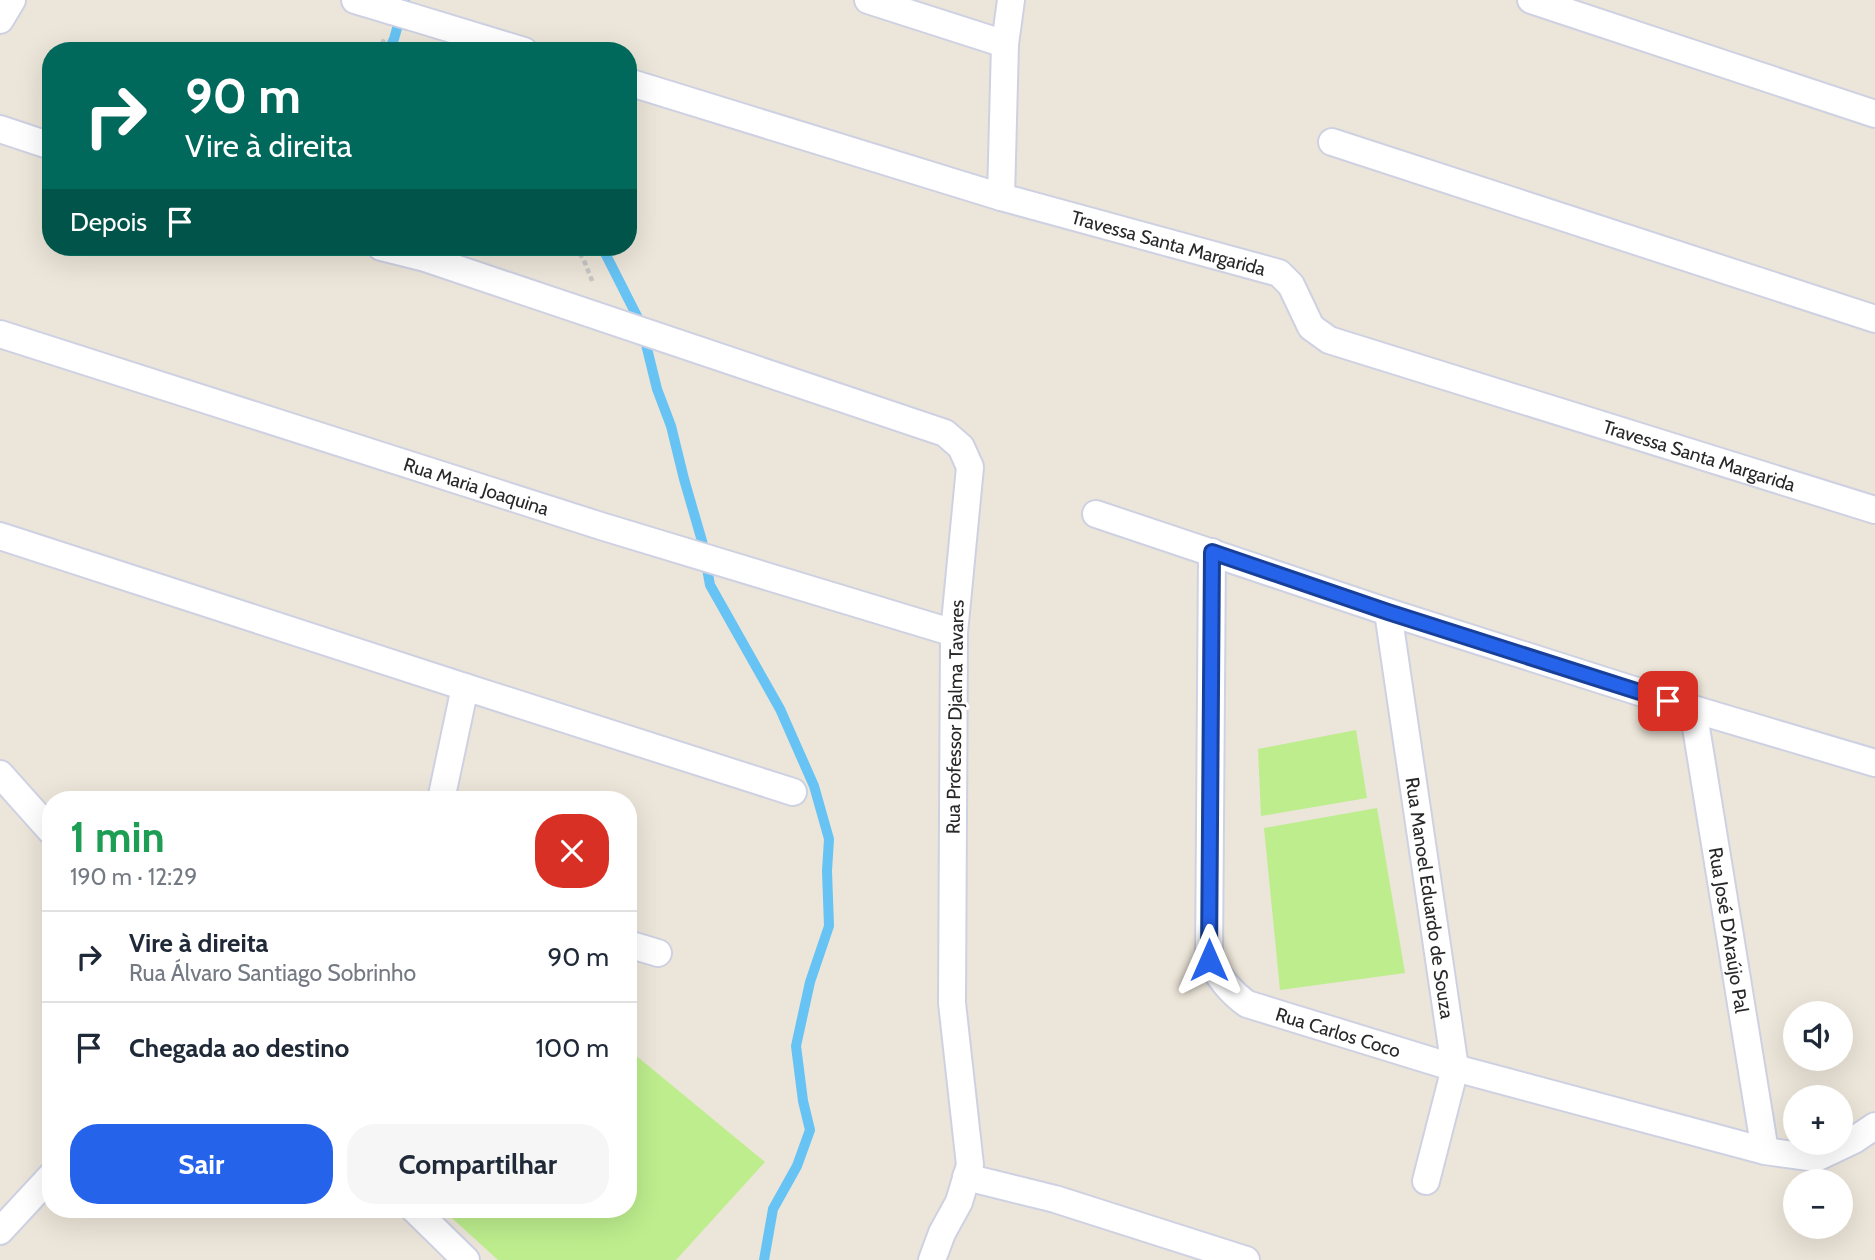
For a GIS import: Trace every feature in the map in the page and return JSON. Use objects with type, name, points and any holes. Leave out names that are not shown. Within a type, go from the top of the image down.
[{"type":"street","points":[[0,20],[12,0]]},
{"type":"street","points":[[355,0],[494,42]]},
{"type":"street","points":[[868,0],[1005,44]]},
{"type":"street","points":[[1001,197],[1005,44],[1011,0]]},
{"type":"street","points":[[1531,0],[1875,114]]},
{"type":"street","name":"Travessa Santa Margarida","points":[[637,85],[1001,197],[1279,273],[1290,285],[1311,327],[1329,340],[1875,510]]},
{"type":"street","points":[[0,129],[42,143]]},
{"type":"street","points":[[1332,142],[1875,319]]},
{"type":"street","name":"Rua Professor Djalma Tavares","points":[[417,256],[944,433],[961,447],[970,467],[954,633],[952,1003],[970,1165],[959,1202],[942,1233],[932,1260]]},
{"type":"street","name":"Rua Maria Joaquina","points":[[0,334],[604,527],[954,633]]},
{"type":"street","points":[[1096,514],[1388,612],[1693,709],[1875,763]]},
{"type":"street","points":[[0,536],[793,792]]},
{"type":"street","name":"Rua Carlos Coco","points":[[1212,552],[1209,960],[1219,978],[1233,994],[1247,1004],[1455,1068],[1765,1151],[1816,1158],[1854,1140],[1875,1126]]},
{"type":"street","name":"Rua Manoel Eduardo de Souza","points":[[1388,612],[1455,1068],[1426,1181]]},
{"type":"street","points":[[443,791],[465,687]]},
{"type":"street","name":"Rua José D'Araújo Pal","points":[[1693,709],[1765,1151]]},
{"type":"street","points":[[0,774],[42,821]]},
{"type":"street","points":[[637,947],[658,953]]},
{"type":"street","points":[[966,1177],[1055,1199],[1246,1260]]},
{"type":"street","points":[[0,1231],[42,1187]]},
{"type":"street","points":[[423,1218],[466,1260]]},
{"type":"green space","points":[[1356,730],[1367,798],[1261,816],[1258,749]]},
{"type":"green space","points":[[1377,808],[1405,973],[1280,990],[1264,828]]},
{"type":"green space","points":[[637,1056],[765,1162],[676,1260],[498,1260],[452,1218],[637,1218]]},
{"type":"waterway","points":[[392,42],[405,0]]},
{"type":"waterway","points":[[607,256],[641,324],[657,389],[671,426],[702,541],[710,585],[780,709],[814,786],[829,839],[829,926],[810,982],[796,1046],[803,1101],[810,1130],[797,1166],[773,1209],[764,1260]]},
{"type":"route","points":[[1209,960],[1212,552],[1388,612],[1668,701]]}]
